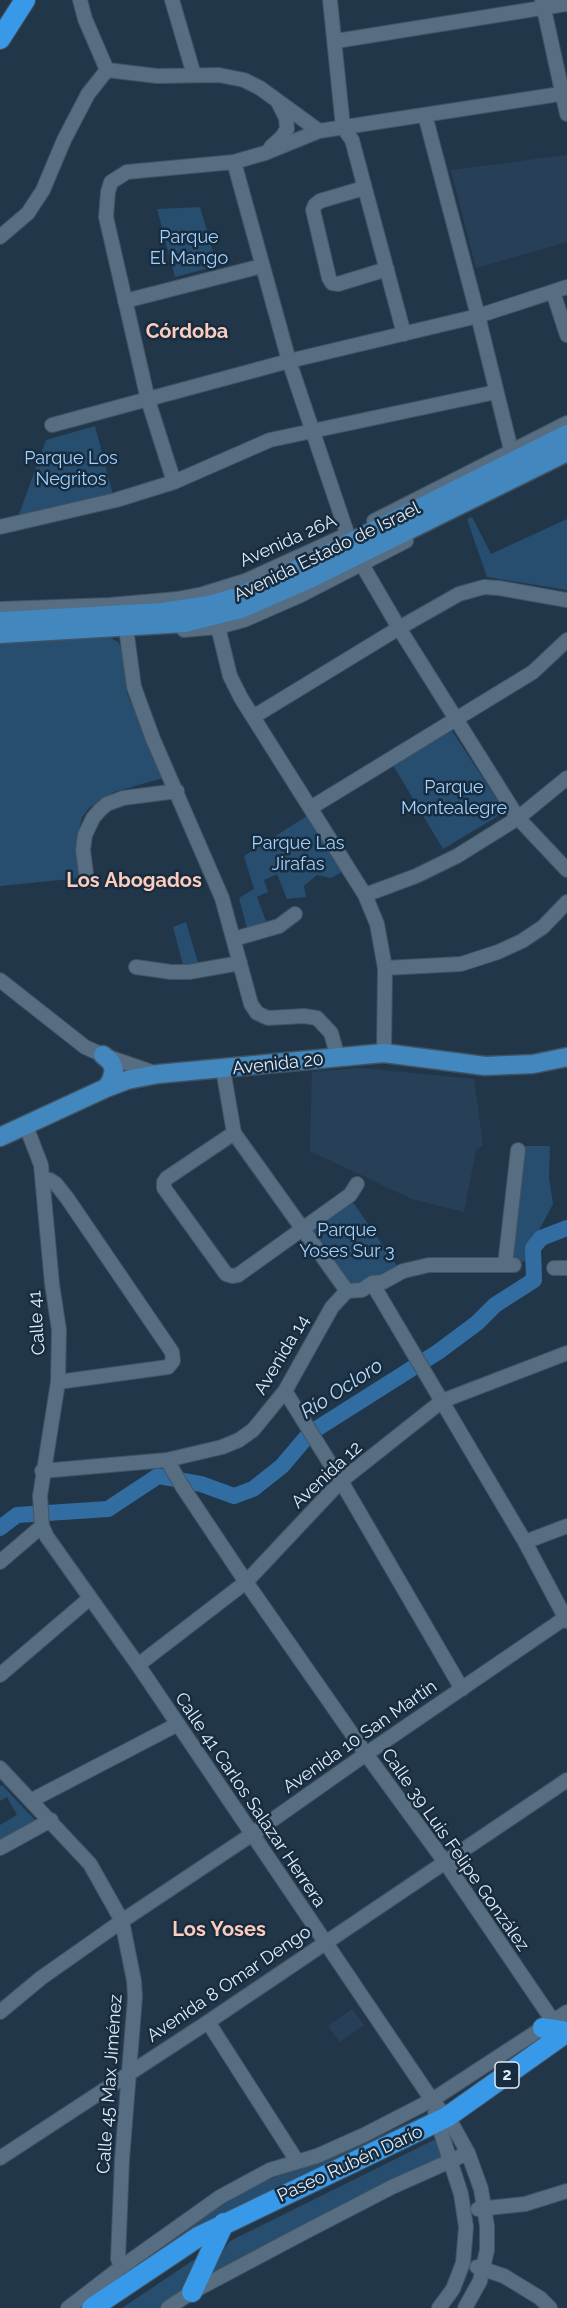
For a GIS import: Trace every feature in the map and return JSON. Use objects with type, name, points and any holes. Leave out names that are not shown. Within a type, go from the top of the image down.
[{"type":"highway","points":[[0,22],[13,0]]},
{"type":"highway","points":[[0,39],[25,0]]},
{"type":"highway","name":"Paseo Rubén Darío","points":[[92,2308],[128,2286],[180,2248],[224,2223],[442,2120],[558,2028]]},
{"type":"highway","points":[[192,2292],[224,2223]]},
{"type":"highway","name":"Paseo Rubén Darío","points":[[109,2308],[116,2303],[128,2286]]},
{"type":"main road","name":"Avenida Estado de Israel","points":[[0,634],[126,628],[185,622],[241,609],[567,434]]},
{"type":"main road","name":"Avenida Estado de Israel","points":[[0,621],[151,612],[209,605],[263,586],[488,492],[567,452]]},
{"type":"main road","points":[[488,492],[510,488]]},
{"type":"main road","name":"Avenida 20","points":[[0,1137],[106,1088],[127,1080],[158,1074],[384,1053],[485,1066],[533,1064],[567,1058]]},
{"type":"main road","points":[[103,1055],[111,1062],[114,1070],[106,1088]]},
{"type":"street","points":[[80,0],[85,19],[107,70]]},
{"type":"street","points":[[172,0],[194,75]]},
{"type":"street","points":[[330,0],[343,127],[352,140],[404,334]]},
{"type":"street","points":[[336,41],[542,3],[567,4]]},
{"type":"street","points":[[542,3],[565,94],[567,114]]},
{"type":"street","points":[[107,70],[157,75],[219,75],[244,80],[278,100],[319,130]]},
{"type":"street","points":[[0,237],[28,213],[43,190],[64,140],[88,94],[107,70]]},
{"type":"street","points":[[174,482],[148,400],[106,217],[111,182],[127,171],[234,162],[265,153],[319,130],[565,94]]},
{"type":"street","points":[[265,153],[287,129],[286,118],[278,100]]},
{"type":"street","points":[[425,115],[511,450]]},
{"type":"street","points":[[234,162],[289,361],[354,549],[399,628],[518,818],[567,870]]},
{"type":"street","points":[[364,188],[315,205],[313,210],[332,283],[338,285],[387,269]]},
{"type":"street","points":[[125,301],[262,266]]},
{"type":"street","points":[[52,425],[289,361],[478,316],[567,287]]},
{"type":"street","points":[[553,292],[567,335]]},
{"type":"street","points":[[0,527],[116,500],[174,482],[270,440],[496,392]]},
{"type":"street","name":"Avenida 26A","points":[[0,609],[111,605],[177,599],[203,594],[354,549],[511,450],[567,423]]},
{"type":"street","points":[[126,628],[136,633],[150,633],[218,627],[244,620],[276,607],[354,549],[510,488],[567,459]]},
{"type":"street","points":[[253,717],[450,598],[484,587],[567,600]]},
{"type":"street","points":[[218,627],[230,676],[253,717],[312,807],[365,895],[381,938],[385,968],[384,1053]]},
{"type":"street","points":[[126,628],[134,687],[153,739],[222,898],[247,995],[257,1013],[268,1018],[304,1016],[318,1018],[331,1033],[338,1058]]},
{"type":"street","points":[[312,807],[457,721],[533,672],[567,640]]},
{"type":"street","points":[[365,895],[416,876],[457,856],[518,818],[567,778]]},
{"type":"street","points":[[87,881],[83,850],[85,835],[93,818],[100,810],[114,801],[133,796],[177,791]]},
{"type":"street","points":[[385,968],[461,963],[498,952],[522,941],[543,927],[567,902]]},
{"type":"street","points":[[234,939],[279,926],[295,914]]},
{"type":"street","points":[[136,967],[189,972],[240,963]]},
{"type":"street","points":[[0,980],[85,1047],[158,1074]]},
{"type":"street","points":[[223,1069],[234,1133],[347,1291],[362,1290],[372,1283],[383,1282],[403,1271],[429,1265],[510,1265],[518,1150]]},
{"type":"street","name":"Calle 41","points":[[26,1126],[41,1165],[52,1284],[59,1330],[57,1382],[42,1471],[40,1496],[42,1523]]},
{"type":"street","points":[[234,1133],[166,1178],[164,1182],[164,1188],[226,1274],[238,1275],[302,1227],[350,1195],[357,1184]]},
{"type":"street","points":[[43,1180],[50,1180],[56,1184],[67,1198],[172,1352],[173,1361],[168,1367],[57,1382]]},
{"type":"street","points":[[372,1283],[525,1542],[566,1620]]},
{"type":"street","name":"Avenida 14","points":[[42,1471],[171,1466],[239,1440],[253,1430],[285,1391],[332,1307],[347,1291]]},
{"type":"street","name":"Avenida 12","points":[[138,1665],[246,1582],[341,1481],[442,1401],[567,1353]]},
{"type":"street","points":[[285,1391],[341,1481],[462,1689]]},
{"type":"street","name":"Calle 39 Luis Felipe González","points":[[171,1466],[246,1582],[366,1754],[445,1862],[558,2028]]},
{"type":"street","points":[[0,1562],[42,1523]]},
{"type":"street","name":"Calle 41 Carlos Salazar Herrera","points":[[42,1523],[47,1537],[138,1665],[432,2100]]},
{"type":"street","points":[[525,1542],[567,1526]]},
{"type":"street","points":[[0,1676],[90,1598]]},
{"type":"street","name":"Avenida 10 San Martín","points":[[0,2012],[41,1978],[122,1921],[566,1620]]},
{"type":"street","points":[[32,1800],[178,1724]]},
{"type":"street","name":"Calle 45 Max Jiménez","points":[[3,1775],[32,1800],[90,1864],[122,1921],[135,1997],[128,2073],[118,2259],[122,2267]]},
{"type":"street","name":"Avenida 8 Omar Dengo","points":[[0,2158],[566,1784]]},
{"type":"street","points":[[0,1848],[51,1820]]},
{"type":"street","points":[[68,2308],[220,2197],[270,2170],[316,2156],[364,2135],[432,2100],[558,2028],[567,2012]]},
{"type":"street","points":[[208,2022],[297,2161]]},
{"type":"street","points":[[432,2100],[442,2120],[468,2153],[481,2189],[485,2209],[488,2250],[480,2281],[465,2308]]},
{"type":"street","points":[[440,2308],[453,2289],[464,2263],[466,2227],[464,2210],[449,2161],[442,2120]]},
{"type":"street","points":[[168,2308],[192,2292],[392,2187],[468,2153]]},
{"type":"street","points":[[464,2210],[525,2204],[567,2191]]},
{"type":"street","points":[[464,2263],[504,2276],[527,2289],[550,2308]]},
{"type":"shaded area","points":[[567,155],[567,242],[476,268],[451,170]]},
{"type":"shaded area","points":[[361,1068],[474,1079],[483,1146],[476,1149],[464,1212],[412,1199],[310,1151],[312,1072]]},
{"type":"shaded area","points":[[352,2009],[364,2025],[340,2042],[328,2026]]},
{"type":"green space","name":"Parque El Mango","points":[[200,207],[217,266],[175,277],[157,209]]},
{"type":"green space","name":"Parque Los Negritos","points":[[95,426],[113,495],[18,517],[46,440]]},
{"type":"green space","points":[[472,517],[491,554],[567,519],[567,590],[487,577],[467,519]]},
{"type":"green space","points":[[106,635],[119,643],[122,650],[127,693],[163,778],[114,792],[90,807],[82,817],[77,840],[81,878],[0,886],[0,641]]},
{"type":"green space","name":"Parque Montealegre","points":[[452,731],[505,812],[443,849],[393,765]]},
{"type":"green space","name":"Parque Las Jirafas","points":[[310,814],[344,871],[331,878],[317,875],[304,886],[306,897],[287,899],[277,874],[264,880],[268,892],[257,897],[266,921],[247,929],[239,898],[254,889],[244,856]]},
{"type":"green space","points":[[186,922],[199,966],[184,969],[173,927]]},
{"type":"green space","points":[[524,1146],[550,1146],[549,1178],[553,1204],[529,1249],[530,1262],[513,1261]]},
{"type":"green space","name":"Parque Yoses Sur 3","points":[[352,1201],[398,1267],[364,1287],[343,1283],[312,1231]]},
{"type":"green space","points":[[2,1785],[36,1821],[0,1841],[0,1825],[17,1815],[7,1797],[0,1801],[0,1786]]},
{"type":"green space","points":[[431,2112],[431,2118],[88,2308],[76,2308],[123,2270],[240,2193],[260,2183],[360,2145]]},
{"type":"green space","points":[[436,2139],[444,2160],[204,2280],[230,2241]]},
{"type":"green space","points":[[210,2249],[187,2290],[159,2308],[122,2308]]},
{"type":"waterway","name":"Río Ocloro","points":[[0,1528],[17,1515],[108,1509],[158,1476],[201,1484],[234,1496],[253,1489],[282,1466],[310,1433],[438,1352],[477,1323],[495,1305],[534,1280],[533,1248],[541,1238],[567,1228]]},
{"type":"district","name":"Córdoba","points":[[187,332]]},
{"type":"district","name":"Los Abogados","points":[[134,881]]},
{"type":"district","name":"Los Yoses","points":[[219,1930]]}]
